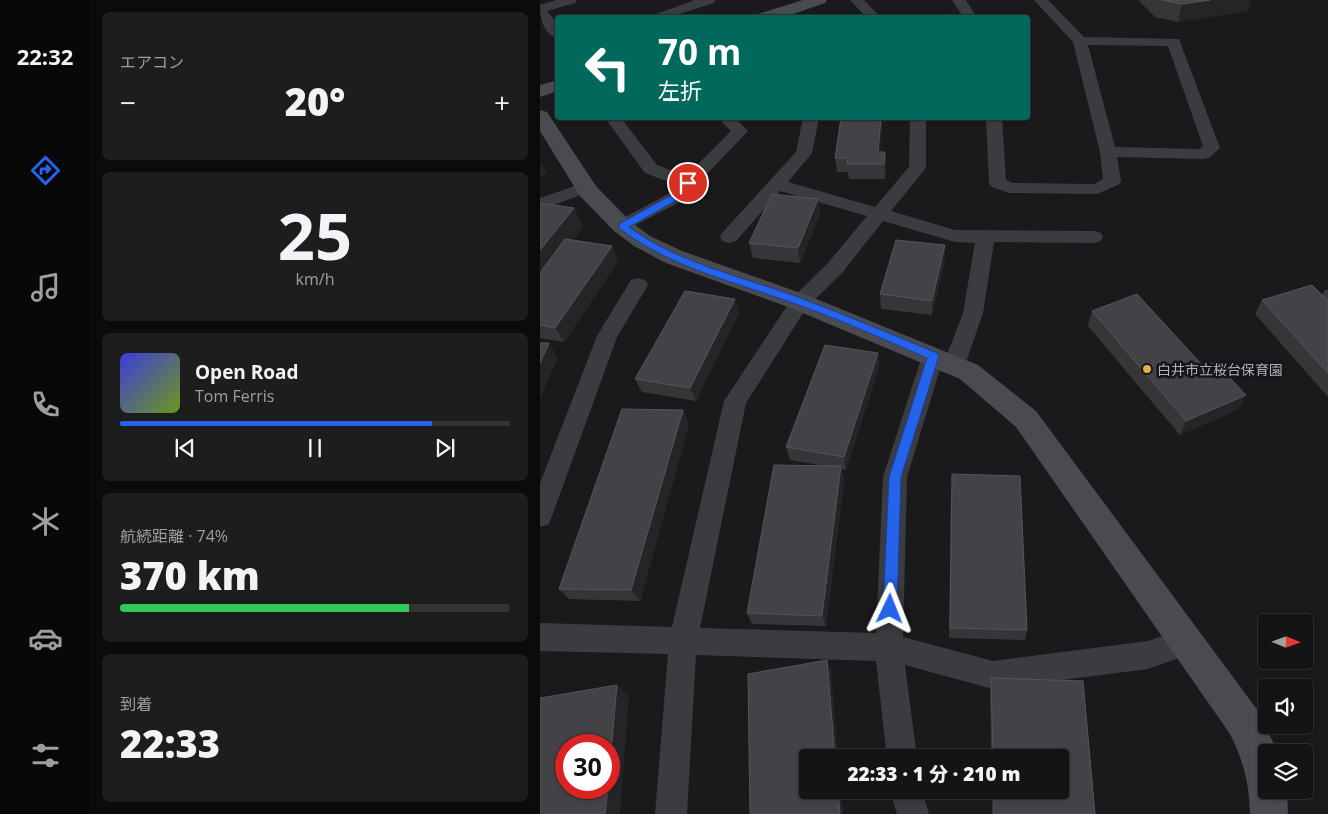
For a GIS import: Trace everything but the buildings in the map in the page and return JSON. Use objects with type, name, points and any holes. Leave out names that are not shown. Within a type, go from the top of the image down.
[{"type":"street","points":[[555,30],[540,10],[570,0]]},
{"type":"street","points":[[661,15],[709,0]]},
{"type":"street","points":[[773,15],[819,0]]},
{"type":"street","points":[[857,0],[872,15]]},
{"type":"street","points":[[959,0],[969,15]]},
{"type":"street","points":[[994,120],[998,183],[1009,188],[1097,189],[1112,181],[1108,152],[1080,41],[1041,0]]},
{"type":"street","points":[[1080,41],[1174,42],[1212,148],[1203,154],[1108,152]]},
{"type":"street","points":[[540,91],[555,86]]},
{"type":"street","points":[[540,116],[586,188],[622,226],[642,242],[674,257],[800,302],[944,360],[969,372],[1026,419],[1244,721],[1258,751]]},
{"type":"street","points":[[614,120],[651,169],[688,183]]},
{"type":"street","points":[[622,226],[674,198],[740,130],[728,120]]},
{"type":"street","points":[[728,238],[804,154],[811,120]]},
{"type":"street","points":[[671,814],[684,642],[736,401],[800,302],[835,268],[917,168],[918,120]]},
{"type":"street","points":[[777,184],[955,236],[985,238],[999,235],[1094,237]]},
{"type":"street","points":[[540,204],[586,188]]},
{"type":"street","points":[[901,749],[889,647],[895,477],[944,360],[973,313],[985,238]]},
{"type":"street","points":[[540,516],[607,336],[638,285]]},
{"type":"street","points":[[540,637],[889,647],[993,675],[1148,655],[1186,642]]},
{"type":"street","points":[[909,799],[913,814]]},
{"type":"street","points":[[1268,799],[1269,814]]},
{"type":"lane","points":[[1328,294],[1326,297],[1328,299]]},
{"type":"place","name":"白井市立桜台保育園","points":[[1147,369]]},
{"type":"route","points":[[688,183],[674,198],[622,226],[642,242],[674,257],[800,302],[933,356],[895,477],[890,609]]}]
